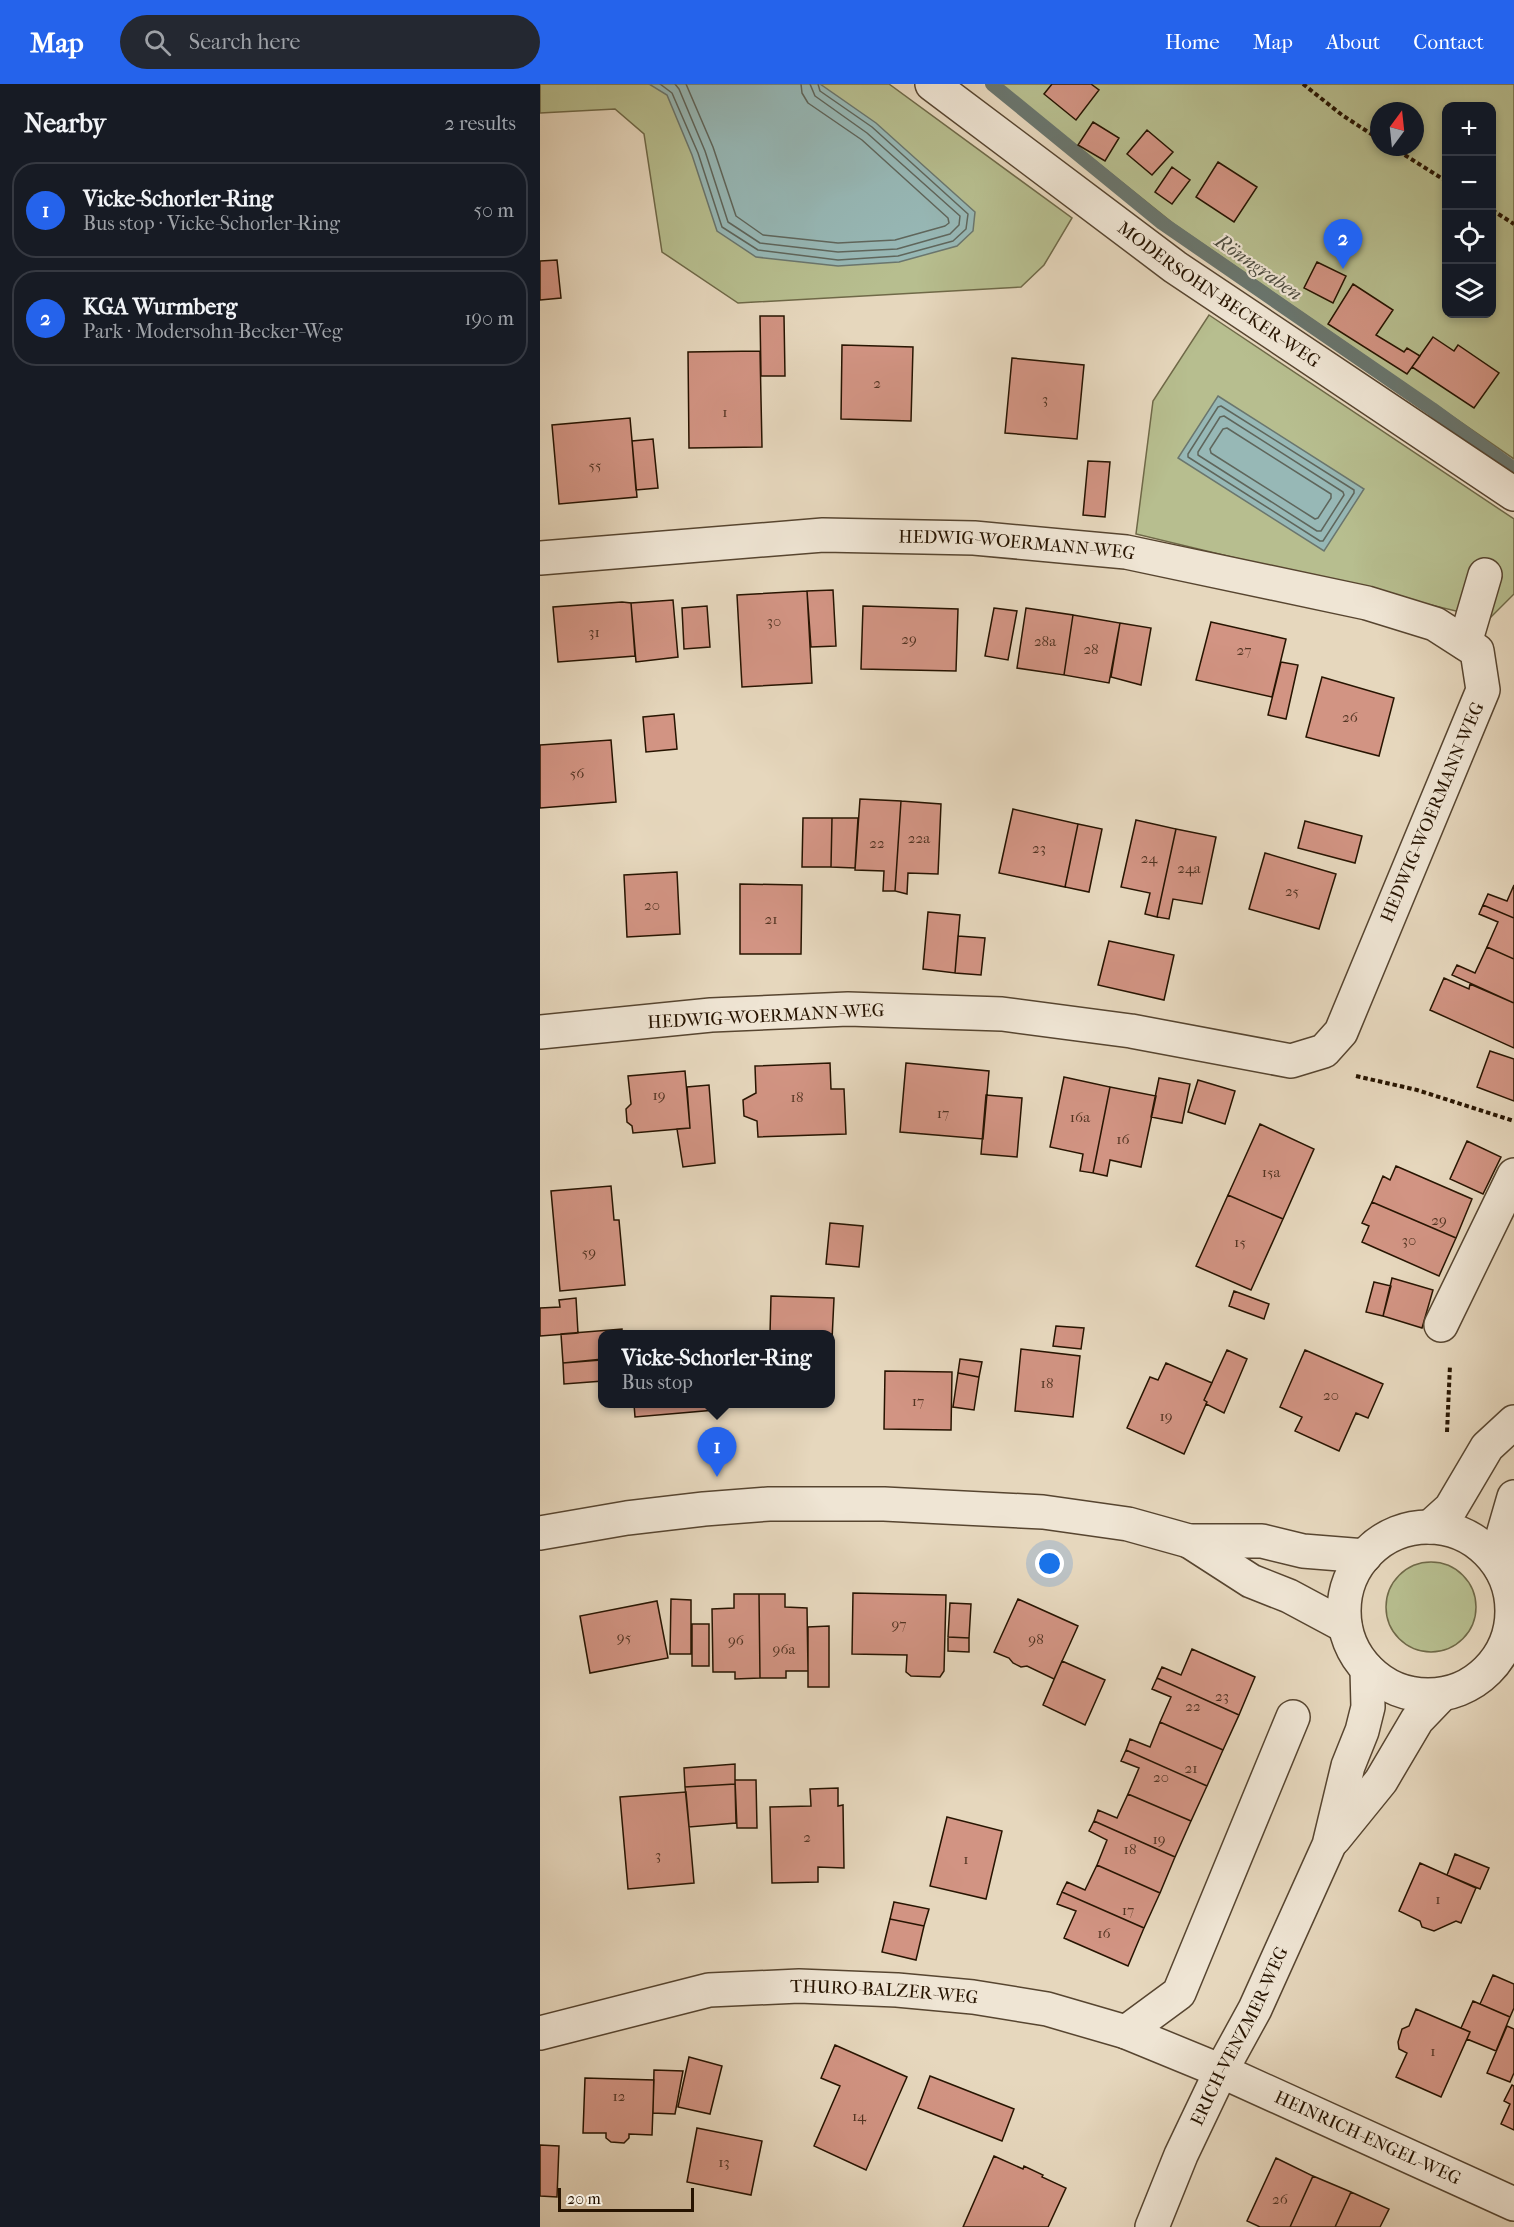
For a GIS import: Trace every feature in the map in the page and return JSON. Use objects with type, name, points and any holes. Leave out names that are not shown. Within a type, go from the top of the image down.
[{"type":"street","name":"MODERSOHN-BECKER-WEG","points":[[932,84],[1175,267],[1514,494]]},
{"type":"street","name":"HEDWIG-WOERMANN-WEG","points":[[540,558],[823,535],[974,538],[1126,552],[1367,603],[1435,624],[1477,651],[1483,690],[1341,1032],[1324,1051],[1291,1061],[1131,1031],[1002,1014],[848,1009],[711,1015],[540,1032]]},
{"type":"street","points":[[1465,643],[1485,576]]},
{"type":"street","points":[[1441,1325],[1514,1175]]},
{"type":"street","points":[[1430,1527],[1450,1508],[1487,1448],[1514,1422]]},
{"type":"street","points":[[1509,1588],[1489,1553],[1472,1539],[1452,1531],[1430,1527],[1416,1528],[1395,1535],[1376,1546],[1365,1556],[1351,1577],[1345,1601],[1345,1626],[1357,1656],[1367,1669],[1388,1685],[1414,1695],[1441,1695],[1459,1690],[1501,1670],[1504,1648],[1512,1622],[1509,1588],[1503,1535],[1514,1497]]},
{"type":"street","points":[[540,1533],[686,1511],[769,1504],[884,1504],[1042,1512],[1128,1524],[1189,1542],[1251,1581],[1289,1596],[1345,1626]]},
{"type":"street","points":[[1189,1542],[1262,1541],[1303,1551],[1365,1556]]},
{"type":"street","name":"ERICH-VENZMER-WEG","points":[[1152,2227],[1181,2155],[1221,2071],[1255,2009],[1329,1845],[1348,1766],[1362,1731],[1368,1707],[1367,1669]]},
{"type":"street","name":"ERICH-VENZMER-WEG","points":[[1329,1845],[1381,1781],[1417,1720],[1441,1695]]},
{"type":"street","points":[[1126,2032],[1179,1993],[1293,1717]]},
{"type":"street","name":"THURO-BALZER-WEG","points":[[540,2032],[709,1990],[799,1986],[897,1990],[973,1997],[1047,2009],[1126,2032],[1221,2071]]},
{"type":"street","name":"HEINRICH-ENGEL-WEG","points":[[1221,2071],[1514,2204]]},
{"type":"path","points":[[1303,84],[1342,115],[1370,133]]},
{"type":"path","points":[[1406,156],[1442,178]]},
{"type":"path","points":[[1496,213],[1514,224]]},
{"type":"path","points":[[1291,1061],[1417,1090],[1514,1121]]},
{"type":"green space","points":[[540,84],[889,84],[1072,218],[1044,265],[1021,287],[738,303],[662,252],[644,134],[615,109],[540,113]]},
{"type":"green space","points":[[1000,84],[1514,84],[1514,459],[1174,224]]},
{"type":"green space","points":[[1209,315],[1514,519],[1514,594],[1489,619],[1136,534],[1153,401]]},
{"type":"green space","points":[[1431,1562],[1448,1566],[1463,1575],[1472,1590],[1476,1607],[1472,1624],[1463,1639],[1448,1648],[1431,1652],[1414,1648],[1399,1639],[1390,1624],[1386,1607],[1390,1590],[1399,1575],[1414,1566]]},
{"type":"water","points":[[649,84],[820,84],[876,123],[975,212],[973,231],[957,246],[899,262],[838,266],[756,257],[717,231],[692,155],[667,95]]},
{"type":"water","points":[[1218,396],[1364,489],[1324,551],[1178,458]]},
{"type":"building","points":[[1052,84],[1091,84],[1099,90],[1076,120],[1044,94]]},
{"type":"building","points":[[1093,122],[1119,138],[1105,161],[1078,145]]},
{"type":"building","points":[[1147,130],[1173,152],[1152,175],[1127,154]]},
{"type":"building","points":[[1218,162],[1257,187],[1234,222],[1196,197]]},
{"type":"building","points":[[1172,167],[1190,180],[1172,204],[1155,192]]},
{"type":"building","points":[[557,260],[561,298],[540,300],[540,261]]},
{"type":"building","points":[[1317,262],[1346,276],[1333,303],[1304,288]]},
{"type":"building","points":[[1353,284],[1393,310],[1376,335],[1404,352],[1407,348],[1420,356],[1407,374],[1328,324]]},
{"type":"building","points":[[760,316],[784,316],[785,376],[761,376]]},
{"type":"building","points":[[1433,337],[1454,351],[1458,345],[1499,373],[1474,408],[1412,367]]},
{"type":"building","points":[[842,345],[913,347],[911,421],[841,419]]},
{"type":"building","points":[[760,351],[762,447],[689,448],[688,352]]},
{"type":"building","points":[[1012,358],[1084,365],[1077,439],[1005,433]]},
{"type":"building","points":[[630,418],[637,497],[559,504],[552,425]]},
{"type":"building","points":[[653,439],[658,488],[636,490],[632,441]]},
{"type":"building","points":[[1088,461],[1110,462],[1105,517],[1083,515]]},
{"type":"building","points":[[833,590],[836,646],[811,647],[807,591]]},
{"type":"building","points":[[807,591],[812,683],[742,687],[737,595]]},
{"type":"building","points":[[673,600],[678,657],[636,662],[631,603]]},
{"type":"building","points":[[631,603],[635,656],[558,662],[553,607]]},
{"type":"building","points":[[707,606],[710,647],[684,649],[682,608]]},
{"type":"building","points":[[863,606],[958,609],[956,671],[861,669]]},
{"type":"building","points":[[994,608],[1017,611],[1008,660],[985,656]]},
{"type":"building","points":[[1026,608],[1073,615],[1064,675],[1017,668]]},
{"type":"building","points":[[1073,615],[1120,623],[1109,683],[1064,675]]},
{"type":"building","points":[[1211,622],[1286,639],[1272,697],[1196,680]]},
{"type":"building","points":[[1120,623],[1151,628],[1141,685],[1111,677]]},
{"type":"building","points":[[1281,662],[1298,665],[1286,719],[1268,715]]},
{"type":"building","points":[[1322,677],[1394,698],[1379,756],[1306,737]]},
{"type":"building","points":[[674,714],[677,749],[646,752],[643,717]]},
{"type":"building","points":[[611,740],[616,802],[540,808],[540,745]]},
{"type":"building","points":[[860,799],[901,801],[895,891],[883,891],[884,871],[855,870]]},
{"type":"building","points":[[901,801],[941,804],[938,874],[908,873],[907,894],[895,891]]},
{"type":"building","points":[[1013,809],[1078,824],[1065,887],[999,873]]},
{"type":"building","points":[[803,818],[832,818],[831,867],[802,867]]},
{"type":"building","points":[[832,818],[858,818],[855,868],[831,867]]},
{"type":"building","points":[[1136,820],[1176,829],[1157,917],[1145,914],[1150,893],[1121,887]]},
{"type":"building","points":[[1305,821],[1362,836],[1355,863],[1298,848]]},
{"type":"building","points":[[1078,824],[1102,829],[1089,892],[1065,887]]},
{"type":"building","points":[[1176,829],[1216,837],[1202,904],[1173,899],[1169,919],[1157,917]]},
{"type":"building","points":[[1265,853],[1336,874],[1319,929],[1249,909]]},
{"type":"building","points":[[677,872],[680,934],[627,937],[624,875]]},
{"type":"building","points":[[740,884],[802,885],[801,954],[740,954]]},
{"type":"building","points":[[1514,885],[1514,918],[1483,905],[1488,894],[1507,901]]},
{"type":"building","points":[[1483,905],[1514,918],[1514,959],[1487,947],[1498,922],[1479,914]]},
{"type":"building","points":[[928,912],[960,915],[955,973],[923,969]]},
{"type":"building","points":[[958,936],[985,938],[981,975],[955,973]]},
{"type":"building","points":[[1109,941],[1174,955],[1164,1000],[1098,985]]},
{"type":"building","points":[[1487,947],[1514,959],[1514,1003],[1452,975],[1457,965],[1475,973]]},
{"type":"building","points":[[1444,978],[1469,989],[1470,984],[1514,1003],[1514,1048],[1430,1010]]},
{"type":"building","points":[[1490,1051],[1514,1059],[1514,1101],[1477,1087]]},
{"type":"building","points":[[830,1063],[831,1089],[844,1089],[846,1134],[758,1137],[757,1121],[744,1116],[743,1100],[756,1093],[755,1066]]},
{"type":"building","points":[[906,1063],[989,1071],[983,1139],[900,1132]]},
{"type":"building","points":[[685,1071],[690,1128],[633,1133],[632,1126],[627,1122],[626,1109],[631,1104],[628,1076]]},
{"type":"building","points":[[1064,1077],[1110,1087],[1093,1173],[1080,1171],[1083,1154],[1050,1147]]},
{"type":"building","points":[[1159,1078],[1190,1084],[1182,1123],[1151,1117]]},
{"type":"building","points":[[1198,1080],[1235,1091],[1225,1124],[1188,1112]]},
{"type":"building","points":[[709,1085],[715,1163],[683,1167],[677,1129],[690,1128],[687,1087]]},
{"type":"building","points":[[1110,1087],[1156,1096],[1141,1167],[1110,1160],[1107,1176],[1093,1173]]},
{"type":"building","points":[[986,1095],[1022,1098],[1017,1157],[981,1154]]},
{"type":"building","points":[[1260,1124],[1314,1149],[1283,1219],[1228,1195]]},
{"type":"building","points":[[1467,1141],[1501,1157],[1483,1194],[1450,1179]]},
{"type":"building","points":[[1396,1166],[1472,1199],[1456,1238],[1372,1202],[1383,1176],[1390,1180]]},
{"type":"building","points":[[611,1186],[614,1220],[619,1220],[625,1285],[560,1291],[551,1191]]},
{"type":"building","points":[[1228,1195],[1283,1219],[1251,1290],[1196,1266]]},
{"type":"building","points":[[1372,1202],[1456,1238],[1439,1276],[1362,1242],[1369,1226],[1362,1223]]},
{"type":"building","points":[[830,1223],[863,1226],[859,1267],[826,1264]]},
{"type":"building","points":[[1392,1278],[1433,1290],[1422,1328],[1383,1316]]},
{"type":"building","points":[[1374,1282],[1391,1286],[1383,1316],[1366,1312]]},
{"type":"building","points":[[1234,1291],[1269,1304],[1264,1319],[1229,1306]]},
{"type":"building","points":[[771,1296],[834,1298],[832,1330],[770,1330]]},
{"type":"building","points":[[576,1298],[578,1333],[540,1336],[540,1308],[560,1307],[559,1300]]},
{"type":"building","points":[[1056,1326],[1084,1328],[1081,1349],[1053,1346]]},
{"type":"building","points":[[598,1331],[598,1360],[563,1363],[561,1334]]},
{"type":"building","points":[[1021,1349],[1080,1356],[1073,1417],[1015,1411]]},
{"type":"building","points":[[1227,1350],[1247,1359],[1224,1413],[1206,1404],[1204,1400]]},
{"type":"building","points":[[1305,1350],[1383,1384],[1368,1418],[1356,1413],[1339,1451],[1295,1431],[1302,1417],[1280,1407]]},
{"type":"building","points":[[960,1359],[982,1362],[979,1377],[958,1373]]},
{"type":"building","points":[[598,1360],[598,1381],[564,1384],[563,1363]]},
{"type":"building","points":[[1166,1363],[1212,1383],[1204,1400],[1207,1402],[1184,1454],[1127,1428],[1150,1377],[1158,1380]]},
{"type":"building","points":[[885,1371],[952,1372],[951,1430],[884,1429]]},
{"type":"building","points":[[958,1373],[979,1377],[974,1410],[953,1407]]},
{"type":"building","points":[[634,1408],[715,1408],[715,1410],[635,1417]]},
{"type":"building","points":[[853,1593],[946,1595],[944,1671],[940,1677],[911,1676],[906,1672],[907,1655],[852,1654]]},
{"type":"building","points":[[734,1594],[759,1594],[760,1678],[735,1679],[735,1672],[713,1672],[712,1609],[734,1608]]},
{"type":"building","points":[[759,1594],[785,1594],[785,1607],[807,1608],[808,1671],[786,1671],[786,1678],[760,1678]]},
{"type":"building","points":[[671,1599],[691,1600],[691,1654],[670,1654]]},
{"type":"building","points":[[1018,1599],[1078,1626],[1054,1679],[1027,1666],[1021,1667],[1009,1658],[994,1652]]},
{"type":"building","points":[[657,1601],[668,1658],[590,1673],[580,1616]]},
{"type":"building","points":[[950,1603],[971,1604],[969,1638],[948,1637]]},
{"type":"building","points":[[692,1624],[709,1624],[709,1666],[692,1666]]},
{"type":"building","points":[[829,1626],[829,1687],[808,1687],[808,1627]]},
{"type":"building","points":[[948,1637],[969,1638],[969,1652],[948,1651]]},
{"type":"building","points":[[1192,1649],[1255,1677],[1239,1715],[1157,1678],[1162,1667],[1181,1675]]},
{"type":"building","points":[[1062,1661],[1105,1680],[1085,1725],[1043,1705]]},
{"type":"building","points":[[1157,1678],[1239,1715],[1223,1750],[1160,1722],[1171,1697],[1152,1689]]},
{"type":"building","points":[[1160,1722],[1223,1750],[1207,1786],[1126,1750],[1130,1739],[1150,1747]]},
{"type":"building","points":[[1126,1750],[1207,1786],[1191,1821],[1128,1794],[1139,1768],[1121,1761]]},
{"type":"building","points":[[735,1764],[735,1784],[685,1787],[684,1768]]},
{"type":"building","points":[[735,1780],[756,1780],[757,1828],[737,1828]]},
{"type":"building","points":[[735,1784],[736,1823],[689,1827],[685,1787]]},
{"type":"building","points":[[838,1788],[838,1806],[843,1805],[844,1868],[818,1867],[818,1882],[772,1883],[770,1807],[811,1806],[810,1789]]},
{"type":"building","points":[[686,1792],[694,1883],[628,1889],[620,1797]]},
{"type":"building","points":[[1128,1794],[1191,1821],[1175,1857],[1094,1821],[1098,1810],[1117,1818]]},
{"type":"building","points":[[947,1817],[1002,1831],[986,1899],[930,1886]]},
{"type":"building","points":[[1094,1821],[1175,1857],[1160,1893],[1097,1865],[1107,1840],[1089,1831]]},
{"type":"building","points":[[1455,1854],[1489,1868],[1480,1889],[1447,1875]]},
{"type":"building","points":[[1420,1863],[1476,1888],[1461,1923],[1456,1921],[1434,1931],[1422,1927],[1420,1921],[1399,1911]]},
{"type":"building","points":[[1097,1865],[1160,1893],[1144,1928],[1062,1892],[1067,1882],[1085,1890]]},
{"type":"building","points":[[1062,1892],[1144,1928],[1128,1966],[1064,1938],[1076,1911],[1057,1904]]},
{"type":"building","points":[[894,1902],[929,1909],[924,1926],[890,1919]]},
{"type":"building","points":[[890,1919],[924,1926],[916,1960],[882,1952]]},
{"type":"building","points":[[1493,1975],[1514,1984],[1514,2008],[1510,2017],[1480,2004]]},
{"type":"building","points":[[1473,2001],[1510,2017],[1496,2051],[1467,2039],[1470,2032],[1461,2028]]},
{"type":"building","points":[[1416,2009],[1470,2032],[1441,2097],[1396,2077],[1407,2053],[1399,2049],[1398,2042],[1402,2029],[1409,2026]]},
{"type":"building","points":[[1507,2026],[1514,2029],[1514,2073],[1510,2082],[1487,2073]]},
{"type":"building","points":[[835,2045],[907,2077],[866,2170],[814,2146],[840,2086],[821,2078]]},
{"type":"building","points":[[689,2057],[722,2066],[710,2114],[678,2107]]},
{"type":"building","points":[[654,2070],[683,2071],[675,2114],[653,2113]]},
{"type":"building","points":[[930,2076],[1014,2109],[1002,2141],[918,2108]]},
{"type":"building","points":[[585,2078],[654,2080],[652,2135],[629,2134],[629,2138],[624,2143],[611,2142],[606,2138],[606,2133],[583,2133]]},
{"type":"building","points":[[1512,2085],[1514,2086],[1514,2130],[1501,2124],[1510,2104],[1504,2101]]},
{"type":"building","points":[[697,2128],[762,2141],[751,2195],[687,2182]]},
{"type":"building","points":[[540,2145],[559,2146],[557,2197],[540,2196]]},
{"type":"building","points":[[994,2156],[1023,2169],[1024,2166],[1066,2188],[1048,2227],[963,2227]]},
{"type":"building","points":[[1276,2158],[1313,2176],[1290,2227],[1260,2227],[1247,2221]]},
{"type":"building","points":[[1313,2176],[1351,2192],[1335,2227],[1290,2227]]},
{"type":"building","points":[[1351,2192],[1389,2209],[1380,2227],[1335,2227]]},
{"type":"waterway","name":"Rönngraben","points":[[992,84],[1162,223],[1432,409],[1514,469]]},
{"type":"place","name":"KGA Wurmberg","points":[[1343,269]]},
{"type":"place","name":"Vicke-Schorler-Ring","points":[[717,1477]]}]
